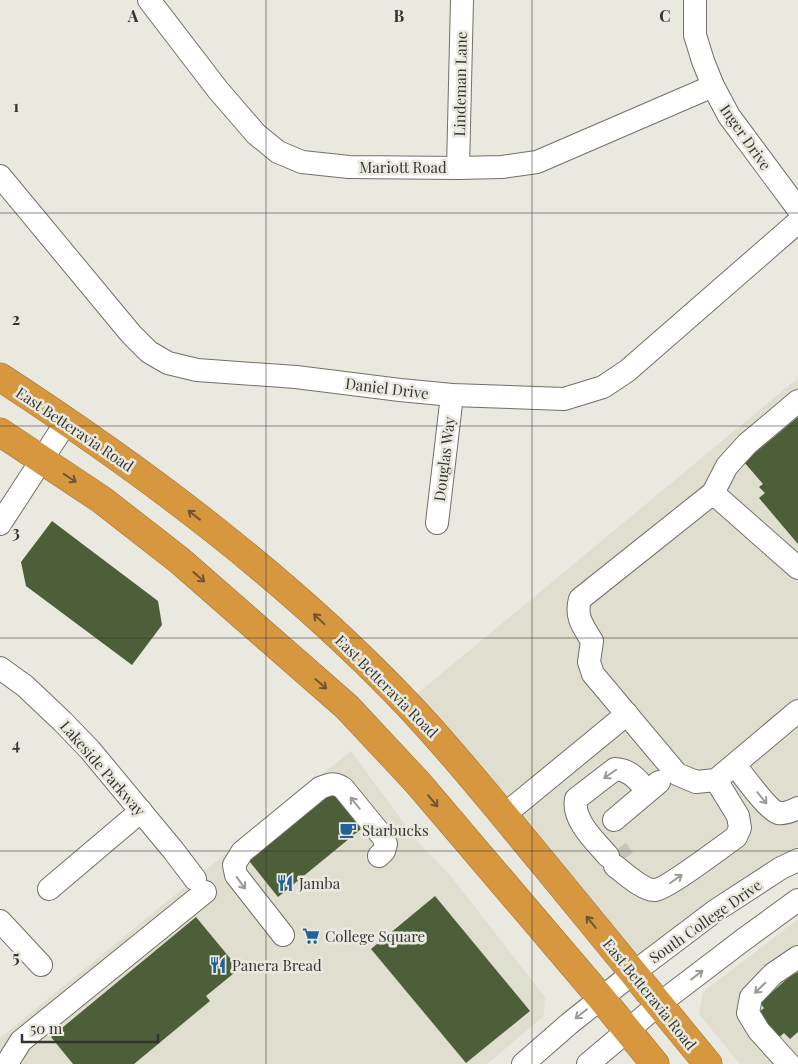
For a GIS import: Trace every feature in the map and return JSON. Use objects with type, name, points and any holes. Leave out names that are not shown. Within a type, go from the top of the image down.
[{"type":"highway","name":"East Betteravia Road","points":[[0,377],[135,469],[201,520],[304,605],[358,656],[410,707],[457,758],[708,1064]]},
{"type":"highway","points":[[0,432],[102,500],[179,560],[347,707],[418,783],[655,1064]]},
{"type":"street","name":"Mariott Road","points":[[149,0],[218,90],[256,134],[278,152],[302,162],[349,167],[458,168],[502,168],[537,162],[713,86]]},
{"type":"street","name":"Lindeman Lane","points":[[458,168],[462,0]]},
{"type":"street","name":"Inger Drive","points":[[695,0],[695,35],[713,86],[728,116],[798,209]]},
{"type":"street","name":"Daniel Drive","points":[[0,176],[131,334],[149,352],[168,363],[197,370],[296,377],[452,395],[564,399],[604,387],[627,371],[798,222]]},
{"type":"street","name":"Douglas Way","points":[[437,523],[452,395]]},
{"type":"street","points":[[798,401],[747,444],[727,466],[712,493],[580,599],[577,609],[581,623],[592,641],[589,662],[593,674],[677,774],[696,782],[716,780],[798,711]]},
{"type":"street","points":[[0,524],[67,422]]},
{"type":"street","points":[[712,493],[798,568]]},
{"type":"street","name":"Lakeside Parkway","points":[[0,668],[25,686],[62,720],[90,750],[200,885],[21,1041],[9,1060],[9,1064]]},
{"type":"street","points":[[504,815],[627,714]]},
{"type":"street","points":[[735,765],[772,809],[778,813],[786,813],[798,808]]},
{"type":"street","points":[[648,791],[632,774],[615,769],[576,799],[575,806],[579,820],[616,858],[633,879],[642,887],[655,890],[669,884],[736,836],[740,828],[738,816],[716,780]]},
{"type":"street","points":[[614,820],[674,770]]},
{"type":"street","points":[[283,935],[236,875],[234,865],[242,852],[249,846],[320,788],[329,784],[336,784],[343,788],[383,837],[386,844],[384,851],[379,856]]},
{"type":"street","points":[[49,889],[141,811]]},
{"type":"street","name":"South College Drive","points":[[523,1064],[601,998],[715,911],[781,868],[798,860]]},
{"type":"street","points":[[588,1064],[659,1004],[742,940],[798,900]]},
{"type":"street","points":[[0,922],[41,965]]},
{"type":"street","points":[[789,1064],[759,1031],[748,1013],[751,997],[774,974],[798,958]]},
{"type":"shaded area","points":[[798,378],[798,846],[637,957],[412,698]]},
{"type":"shaded area","name":"College Square","points":[[351,751],[418,842],[450,875],[545,997],[544,1016],[487,1064],[0,1064],[0,1038]]},
{"type":"shaded area","points":[[798,919],[798,1064],[740,1064],[699,1014],[703,992]]},
{"type":"building","points":[[798,417],[798,544],[759,498],[765,493],[759,487],[763,484],[744,462]]},
{"type":"building","points":[[52,521],[158,601],[162,625],[132,665],[26,586],[21,562]]},
{"type":"building","points":[[330,789],[361,829],[278,897],[246,857]]},
{"type":"building","points":[[435,896],[530,1011],[466,1063],[371,949]]},
{"type":"building","points":[[196,917],[239,969],[206,996],[210,1001],[134,1064],[73,1064],[51,1037]]},
{"type":"building","points":[[798,972],[798,1032],[790,1039],[784,1033],[774,1042],[758,1013],[764,1008],[760,1003],[789,977]]},
{"type":"tunnel","points":[[617,849],[624,859]]},
{"type":"place","name":"Starbucks","points":[[348,830]]},
{"type":"place","name":"Jamba","points":[[285,883]]},
{"type":"place","name":"College Square","points":[[311,936]]},
{"type":"place","name":"Panera Bread","points":[[218,965]]}]
